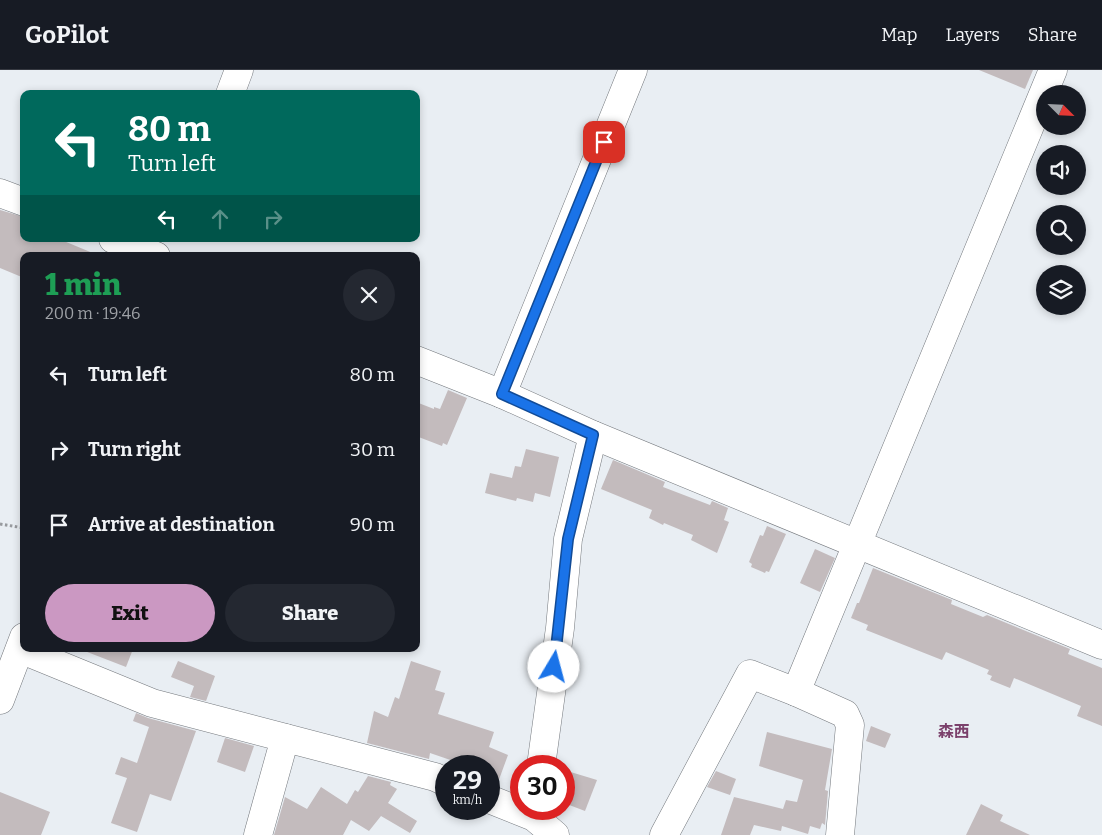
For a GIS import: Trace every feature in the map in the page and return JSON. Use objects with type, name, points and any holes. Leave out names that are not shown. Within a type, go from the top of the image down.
[{"type":"street","points":[[232,90],[240,70]]},
{"type":"street","points":[[502,394],[633,70]]},
{"type":"street","points":[[796,692],[1053,70]]},
{"type":"street","points":[[0,192],[20,200]]},
{"type":"street","points":[[121,242],[146,252]]},
{"type":"street","points":[[420,362],[502,394],[593,435],[1102,645]]},
{"type":"street","points":[[543,755],[560,628],[568,539],[593,435]]},
{"type":"street","points":[[0,700],[20,648]]},
{"type":"street","points":[[42,652],[152,703],[435,777]]},
{"type":"street","points":[[664,835],[750,674],[845,714],[850,725],[840,835]]},
{"type":"street","points":[[258,835],[285,738]]},
{"type":"street","points":[[541,820],[555,835]]},
{"type":"path","points":[[0,524],[20,527]]},
{"type":"building","points":[[979,70],[1033,70],[1025,89]]},
{"type":"building","points":[[0,210],[20,216],[20,242],[66,242],[90,252],[20,252],[20,276],[0,268]]},
{"type":"building","points":[[448,390],[467,398],[447,445],[443,443],[442,446],[420,438],[420,404],[434,409],[434,407],[440,409]]},
{"type":"building","points":[[526,449],[559,457],[550,497],[535,493],[533,502],[517,498],[516,501],[485,493],[490,473],[512,478],[515,466],[521,467]]},
{"type":"building","points":[[613,460],[665,482],[663,487],[710,505],[712,501],[728,508],[724,520],[729,522],[717,553],[691,540],[693,535],[649,518],[652,510],[601,489]]},
{"type":"building","points":[[767,526],[786,534],[769,572],[766,571],[765,573],[751,567],[752,564],[749,562],[760,535],[763,536]]},
{"type":"building","points":[[815,549],[835,558],[820,592],[800,583]]},
{"type":"building","points":[[873,568],[952,600],[951,604],[983,617],[987,615],[1070,649],[1068,654],[1102,668],[1102,726],[1077,716],[1081,706],[1014,678],[1010,688],[990,680],[992,676],[987,674],[989,670],[946,652],[942,660],[866,630],[868,625],[851,618]]},
{"type":"building","points":[[87,652],[132,652],[126,667]]},
{"type":"building","points":[[178,661],[215,676],[206,701],[190,697],[194,686],[171,677]]},
{"type":"building","points":[[411,661],[441,671],[435,690],[445,693],[438,714],[494,732],[489,747],[508,755],[500,777],[500,755],[436,755],[430,753],[429,759],[367,743],[374,711],[388,717],[395,697],[399,699]]},
{"type":"building","points":[[136,713],[196,731],[171,801],[150,794],[137,832],[111,823],[127,778],[115,774],[121,757],[137,763],[149,727],[133,721]]},
{"type":"building","points":[[871,726],[891,734],[885,748],[866,741]]},
{"type":"building","points":[[767,732],[832,749],[825,790],[828,791],[825,825],[822,823],[820,829],[810,826],[808,834],[782,826],[781,831],[754,825],[750,835],[721,835],[734,797],[783,809],[786,800],[797,802],[803,780],[759,766]]},
{"type":"building","points":[[225,738],[254,746],[245,772],[217,762]]},
{"type":"building","points":[[716,771],[736,779],[730,795],[707,787]]},
{"type":"building","points":[[575,773],[597,780],[585,811],[575,807]]},
{"type":"building","points":[[368,776],[391,782],[390,785],[397,789],[388,803],[417,821],[410,833],[381,816],[369,831],[351,820],[343,835],[274,835],[285,797],[307,809],[321,787],[347,804],[355,790],[358,792]]},
{"type":"building","points":[[0,792],[50,812],[41,835],[0,835]]},
{"type":"building","points":[[981,804],[1003,815],[1000,821],[1030,835],[966,835]]},
{"type":"district","name":"森西","points":[[954,731]]},
{"type":"route","points":[[554,667],[560,628],[568,539],[593,435],[502,394],[604,142]]}]
